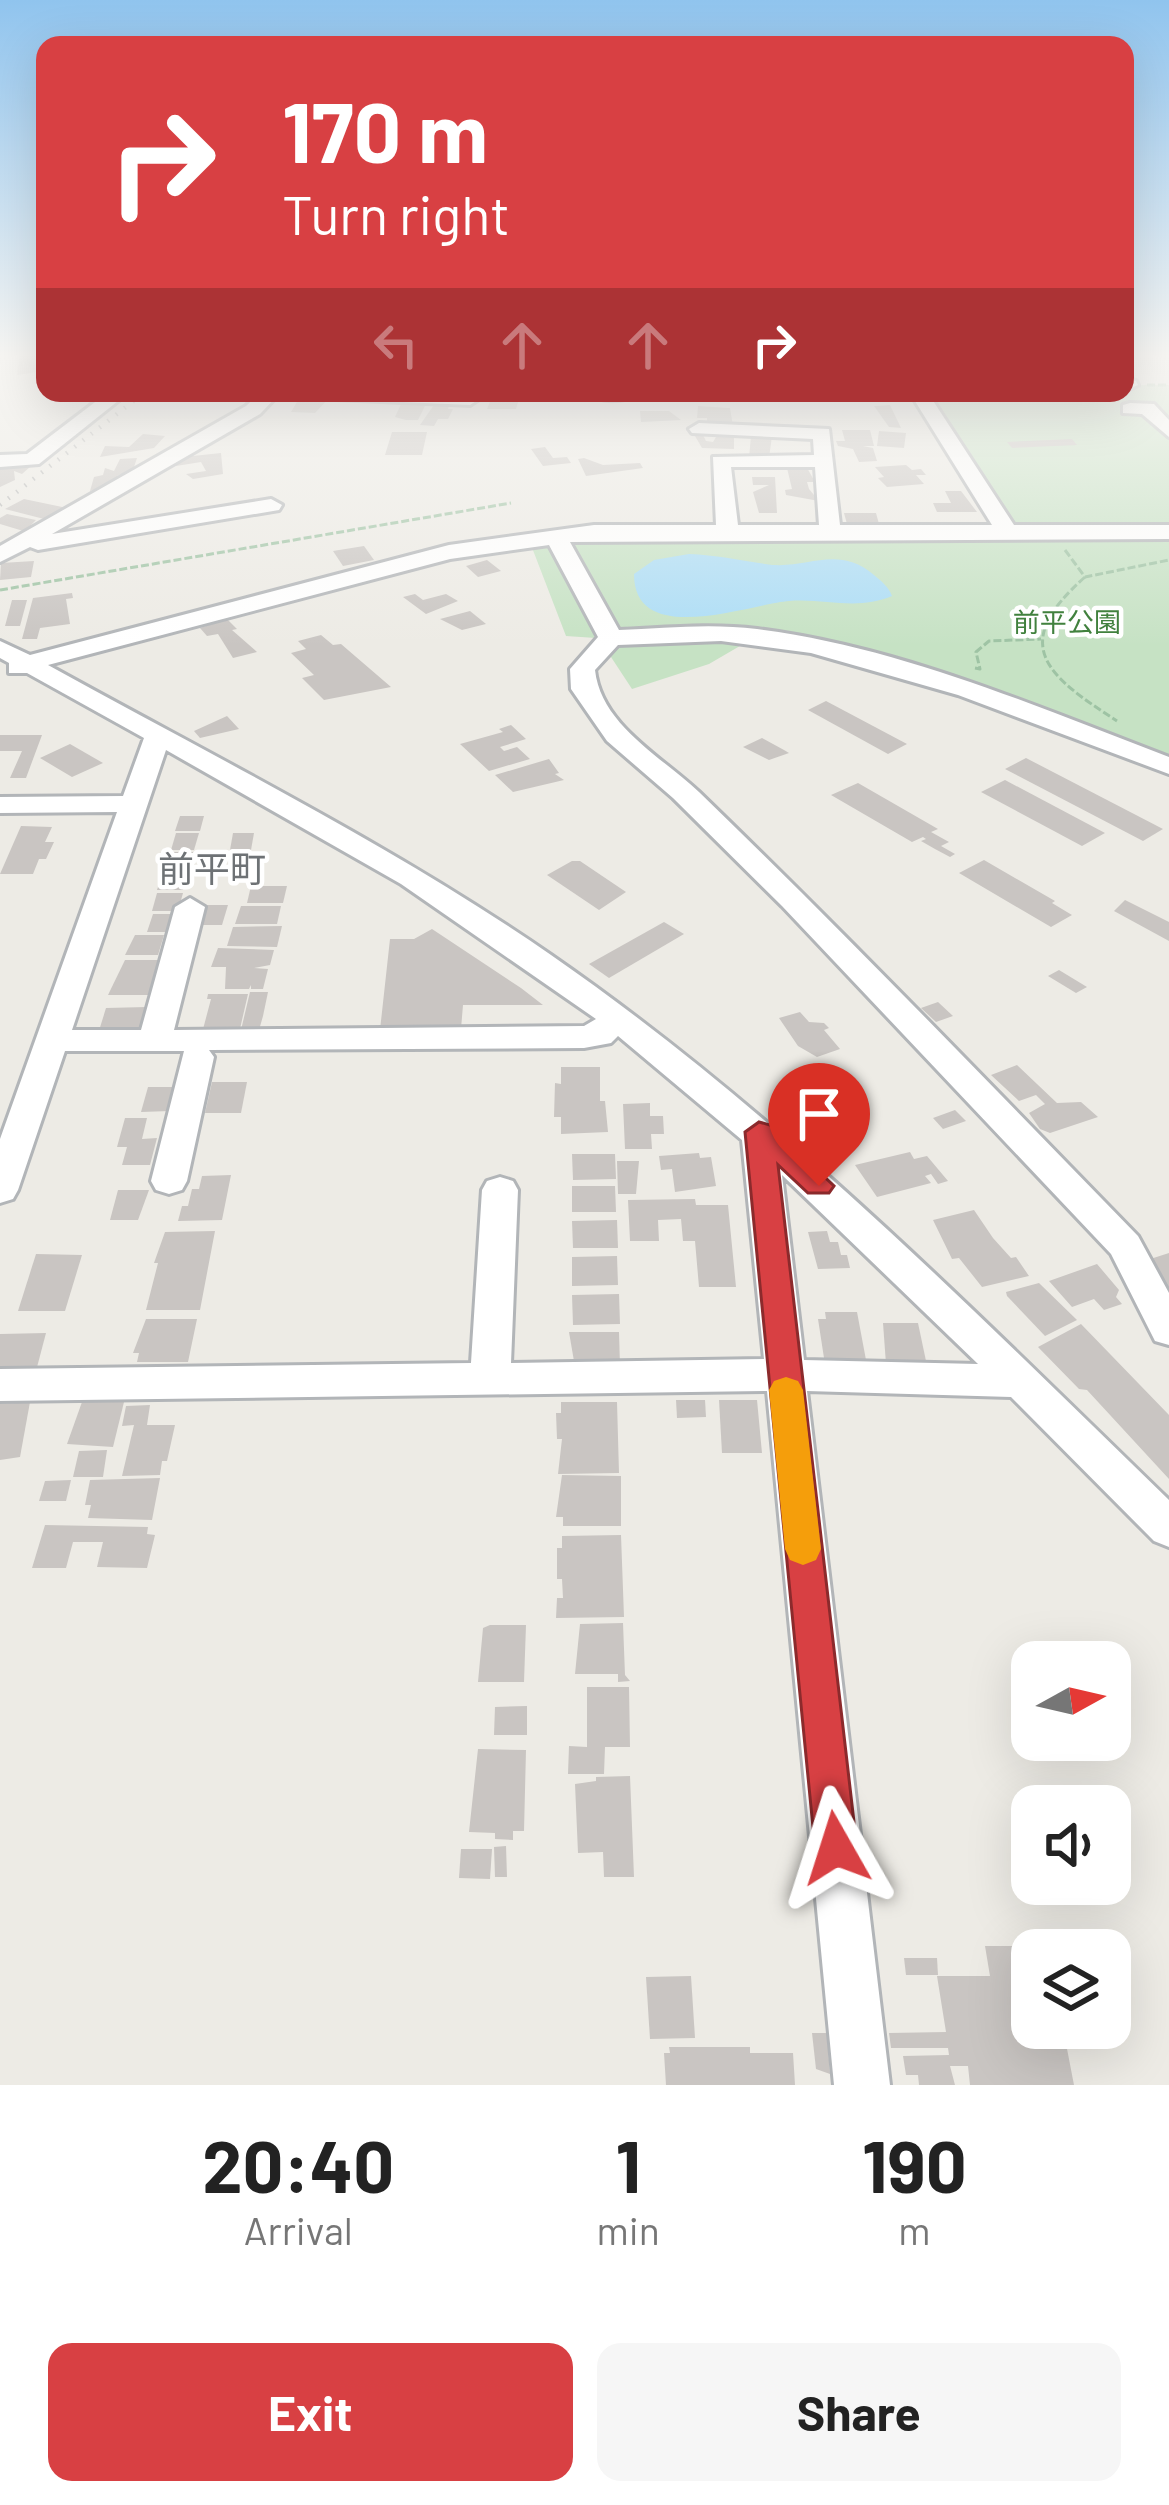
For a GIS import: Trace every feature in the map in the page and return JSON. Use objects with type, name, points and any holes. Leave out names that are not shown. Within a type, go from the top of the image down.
[{"type":"street","points":[[0,461],[32,460],[43,451]]},
{"type":"street","points":[[9,550],[181,451]]},
{"type":"street","points":[[824,451],[830,532]]},
{"type":"street","points":[[955,451],[1006,532]]},
{"type":"street","points":[[728,532],[720,461],[825,461]]},
{"type":"street","points":[[9,550],[271,505]]},
{"type":"street","points":[[9,661],[415,560],[555,536],[1169,532]]},
{"type":"street","points":[[555,536],[611,638]]},
{"type":"street","points":[[1169,766],[874,662],[757,636],[611,638],[582,669],[584,689],[616,735],[683,792],[793,900],[1125,1246],[1169,1330]]},
{"type":"street","points":[[9,661],[158,737],[428,890],[616,1018],[759,1132],[878,1239],[1169,1528]]},
{"type":"street","points":[[0,1190],[158,737]]},
{"type":"street","points":[[0,805],[133,804]]},
{"type":"street","points":[[155,1040],[190,907]]},
{"type":"street","points":[[48,1050],[155,1040],[584,1037],[599,1036],[616,1018]]},
{"type":"street","points":[[48,1050],[257,1057]]},
{"type":"street","points":[[170,1181],[197,1057]]},
{"type":"street","points":[[759,1132],[862,2085]]},
{"type":"street","points":[[490,1379],[500,1190]]},
{"type":"street","points":[[0,1385],[784,1375],[1020,1382]]},
{"type":"path","points":[[0,590],[511,503]]},
{"type":"path","points":[[1051,531],[1085,577]]},
{"type":"path","points":[[1117,721],[1075,694],[1042,654],[1040,623],[1055,600],[1085,577],[1169,560]]},
{"type":"green space","name":"前平公園","points":[[960,451],[1169,451],[1169,766],[1003,704],[757,636],[709,664],[632,689],[611,657],[611,639],[566,636],[531,545],[598,539],[1018,537]]},
{"type":"water","points":[[689,554],[780,565],[847,561],[874,575],[892,596],[854,603],[789,601],[697,617],[653,610],[639,597],[634,574],[654,560]]},
{"type":"building","points":[[103,451],[134,451],[100,457]]},
{"type":"building","points":[[386,451],[423,451],[422,455],[385,455]]},
{"type":"building","points":[[533,451],[567,457],[571,463],[543,466]]},
{"type":"building","points":[[750,451],[770,451],[769,458],[749,458]]},
{"type":"building","points":[[854,451],[874,451],[877,461],[859,462]]},
{"type":"building","points":[[221,453],[223,474],[193,479],[186,474],[206,471],[201,462],[176,466],[174,458]]},
{"type":"building","points":[[137,458],[132,473],[118,475],[112,487],[90,491],[94,477],[103,475],[105,468],[114,471],[120,459]]},
{"type":"building","points":[[578,459],[603,465],[640,463],[643,468],[586,476]]},
{"type":"building","points":[[31,466],[22,474],[14,471],[15,480],[0,487],[0,467]]},
{"type":"building","points":[[806,466],[815,482],[807,482],[809,489],[819,501],[786,495],[785,490],[792,489],[787,468]]},
{"type":"building","points":[[875,467],[921,469],[926,475],[916,475],[924,484],[887,487]]},
{"type":"building","points":[[752,477],[775,477],[777,513],[759,513],[753,492],[769,485],[753,485]]},
{"type":"building","points":[[945,491],[961,491],[977,512],[937,512],[933,503],[951,503]]},
{"type":"building","points":[[24,499],[67,508],[48,520],[5,509]]},
{"type":"building","points":[[844,513],[876,513],[879,524],[847,524]]},
{"type":"building","points":[[7,514],[36,520],[31,525],[40,528],[30,533],[0,524]]},
{"type":"building","points":[[364,546],[374,560],[343,566],[333,551]]},
{"type":"building","points":[[487,560],[501,571],[478,577],[466,566]]},
{"type":"building","points":[[34,561],[31,577],[0,580],[1,563]]},
{"type":"building","points":[[72,593],[73,598],[66,599],[70,624],[40,628],[37,639],[22,639],[33,598]]},
{"type":"building","points":[[415,594],[423,600],[446,594],[458,601],[426,614],[403,597]]},
{"type":"building","points":[[12,600],[27,600],[20,626],[5,626]]},
{"type":"building","points":[[470,611],[486,624],[462,630],[440,619]]},
{"type":"building","points":[[227,619],[237,629],[232,630],[257,652],[233,658],[218,634],[207,636],[200,628]]},
{"type":"building","points":[[321,635],[333,645],[341,644],[391,687],[324,700],[302,678],[314,675],[291,653],[306,649],[298,641]]},
{"type":"building","points":[[826,701],[907,744],[888,754],[808,710]]},
{"type":"building","points":[[227,716],[239,729],[200,738],[194,731]]},
{"type":"building","points":[[511,725],[526,739],[500,747],[504,751],[517,747],[530,759],[489,771],[460,744],[503,732],[499,729]]},
{"type":"building","points":[[0,735],[42,735],[26,778],[10,778],[22,751],[0,751]]},
{"type":"building","points":[[762,738],[789,753],[769,760],[743,747]]},
{"type":"building","points":[[70,744],[103,763],[72,777],[40,758]]},
{"type":"building","points":[[1026,758],[1163,829],[1143,841],[1005,769]]},
{"type":"building","points":[[549,759],[559,773],[555,774],[564,780],[513,792],[495,775]]},
{"type":"building","points":[[1005,780],[1105,833],[1082,846],[981,792]]},
{"type":"building","points":[[858,783],[938,829],[931,832],[949,842],[941,846],[955,854],[950,857],[921,841],[923,837],[912,842],[831,795]]},
{"type":"building","points":[[180,816],[204,816],[200,831],[175,831]]},
{"type":"building","points":[[21,826],[52,827],[45,842],[54,842],[33,874],[0,874]]},
{"type":"building","points":[[176,833],[199,833],[194,850],[171,850]]},
{"type":"building","points":[[233,833],[254,833],[251,850],[230,850]]},
{"type":"building","points":[[169,852],[193,852],[189,870],[164,870]]},
{"type":"building","points":[[984,860],[1072,915],[1051,927],[959,873]]},
{"type":"building","points":[[580,861],[626,892],[599,910],[547,875]]},
{"type":"building","points":[[163,872],[188,872],[183,890],[157,890]]},
{"type":"building","points":[[251,886],[287,886],[283,903],[247,903]]},
{"type":"building","points":[[157,893],[183,893],[178,911],[152,911]]},
{"type":"building","points":[[1125,900],[1169,922],[1169,941],[1114,911]]},
{"type":"building","points":[[206,905],[228,905],[222,925],[200,925]]},
{"type":"building","points":[[241,906],[281,906],[277,924],[235,924]]},
{"type":"building","points":[[153,914],[177,914],[172,932],[147,932]]},
{"type":"building","points":[[664,922],[684,934],[609,978],[589,964]]},
{"type":"building","points":[[282,926],[277,947],[227,946],[233,927]]},
{"type":"building","points":[[432,929],[543,1005],[463,1005],[461,1029],[380,1030],[390,939],[414,939]]},
{"type":"building","points":[[135,935],[164,935],[158,955],[125,955]]},
{"type":"building","points":[[218,948],[274,950],[270,965],[254,968],[268,969],[263,989],[251,989],[251,985],[249,989],[225,989],[226,967],[211,967]]},
{"type":"building","points":[[125,960],[162,960],[152,995],[108,995]]},
{"type":"building","points":[[1059,970],[1087,987],[1076,993],[1048,976]]},
{"type":"building","points":[[250,992],[268,992],[263,1016],[259,1030],[241,1030]]},
{"type":"building","points":[[208,994],[248,994],[239,1033],[202,1033],[211,999]]},
{"type":"building","points":[[938,1002],[953,1016],[936,1022],[921,1008]]},
{"type":"building","points":[[147,1007],[146,1025],[140,1033],[98,1034],[106,1008]]},
{"type":"building","points":[[800,1012],[809,1022],[824,1023],[829,1028],[824,1030],[840,1049],[817,1057],[798,1046],[779,1018]]},
{"type":"building","points":[[1017,1065],[1057,1103],[1081,1102],[1098,1117],[1050,1133],[1040,1129],[1029,1113],[1045,1104],[1036,1095],[1019,1101],[991,1075]]},
{"type":"building","points":[[561,1067],[600,1067],[600,1101],[605,1101],[608,1132],[561,1134],[561,1117],[554,1117],[555,1083],[561,1084]]},
{"type":"building","points":[[212,1082],[247,1082],[241,1113],[205,1113]]},
{"type":"building","points":[[148,1087],[176,1087],[170,1111],[141,1112]]},
{"type":"building","points":[[650,1103],[650,1116],[663,1116],[664,1134],[651,1134],[652,1149],[625,1149],[623,1104]]},
{"type":"building","points":[[955,1110],[966,1121],[943,1129],[933,1118]]},
{"type":"building","points":[[125,1118],[147,1118],[142,1139],[157,1138],[150,1165],[122,1165],[127,1147],[117,1147]]},
{"type":"building","points":[[910,1152],[914,1159],[927,1156],[948,1181],[938,1184],[931,1174],[925,1176],[931,1183],[877,1197],[855,1165]]},
{"type":"building","points":[[699,1153],[700,1158],[711,1157],[716,1186],[675,1192],[672,1169],[661,1170],[659,1156]]},
{"type":"building","points":[[572,1154],[615,1154],[616,1179],[573,1180]]},
{"type":"building","points":[[617,1161],[639,1161],[636,1194],[618,1194]]},
{"type":"building","points":[[231,1175],[222,1220],[178,1221],[202,1176]]},
{"type":"building","points":[[572,1186],[615,1186],[616,1212],[572,1212]]},
{"type":"building","points":[[118,1190],[149,1190],[138,1220],[110,1220]]},
{"type":"building","points":[[695,1199],[696,1205],[728,1205],[736,1287],[699,1287],[695,1241],[683,1241],[681,1219],[658,1220],[659,1241],[630,1241],[628,1200]]},
{"type":"building","points":[[974,1210],[1029,1276],[982,1287],[959,1258],[952,1259],[933,1220]]},
{"type":"building","points":[[617,1220],[618,1248],[573,1248],[572,1221]]},
{"type":"building","points":[[215,1231],[200,1310],[146,1310],[165,1232]]},
{"type":"building","points":[[827,1231],[830,1242],[838,1242],[841,1255],[847,1255],[850,1268],[818,1269],[808,1232]]},
{"type":"building","points":[[1169,1253],[1169,1296],[1141,1262]]},
{"type":"building","points":[[36,1254],[82,1255],[65,1311],[18,1311]]},
{"type":"building","points":[[617,1256],[618,1285],[572,1286],[572,1257]]},
{"type":"building","points":[[1097,1264],[1119,1290],[1116,1297],[1122,1304],[1104,1310],[1094,1299],[1072,1307],[1049,1281]]},
{"type":"building","points":[[1039,1283],[1077,1320],[1045,1336],[1006,1292]]},
{"type":"building","points":[[619,1294],[620,1324],[573,1325],[572,1295]]},
{"type":"building","points":[[825,1312],[857,1312],[866,1360],[824,1358],[818,1319],[826,1319]]},
{"type":"building","points":[[146,1319],[197,1319],[188,1362],[137,1362],[139,1353],[133,1353]]},
{"type":"building","points":[[883,1323],[918,1323],[926,1361],[886,1364]]},
{"type":"building","points":[[1081,1324],[1169,1415],[1169,1479],[1087,1390],[1079,1389],[1038,1347]]},
{"type":"building","points":[[569,1332],[619,1332],[620,1366],[575,1367]]},
{"type":"building","points":[[46,1333],[36,1371],[0,1371],[0,1334]]},
{"type":"building","points":[[676,1400],[705,1400],[706,1417],[677,1418]]},
{"type":"building","points":[[719,1400],[757,1400],[762,1453],[722,1453]]},
{"type":"building","points":[[30,1402],[20,1457],[0,1460],[0,1404]]},
{"type":"building","points":[[82,1402],[124,1402],[113,1447],[67,1444]]},
{"type":"building","points":[[561,1402],[617,1402],[619,1473],[558,1474],[562,1439],[557,1439],[556,1413],[561,1413]]},
{"type":"building","points":[[150,1405],[147,1425],[175,1425],[167,1461],[162,1461],[160,1475],[122,1476],[134,1425],[122,1426],[126,1406]]},
{"type":"building","points":[[107,1450],[103,1477],[73,1477],[79,1451]]},
{"type":"building","points":[[562,1475],[621,1476],[621,1526],[563,1526],[563,1517],[556,1517]]},
{"type":"building","points":[[160,1478],[152,1520],[88,1518],[91,1505],[85,1505],[90,1480]]},
{"type":"building","points":[[71,1480],[66,1501],[39,1501],[45,1481]]},
{"type":"building","points":[[45,1525],[148,1527],[147,1534],[155,1535],[147,1568],[97,1567],[103,1542],[73,1542],[66,1568],[32,1568]]},
{"type":"building","points":[[621,1535],[624,1617],[556,1618],[557,1598],[563,1598],[562,1579],[557,1579],[562,1536]]},
{"type":"building","points":[[623,1623],[625,1675],[630,1681],[618,1682],[618,1674],[575,1674],[580,1624]]},
{"type":"building","points":[[526,1625],[524,1682],[478,1682],[483,1628]]},
{"type":"building","points":[[587,1687],[629,1687],[630,1747],[605,1747],[604,1774],[568,1774],[569,1746],[587,1747]]},
{"type":"building","points":[[527,1706],[527,1735],[494,1735],[495,1707]]},
{"type":"building","points":[[478,1749],[526,1750],[524,1831],[513,1831],[513,1840],[495,1839],[495,1833],[469,1832]]},
{"type":"building","points":[[630,1776],[634,1877],[604,1877],[603,1852],[578,1853],[575,1784],[596,1781],[596,1777]]},
{"type":"building","points":[[506,1846],[507,1877],[495,1877],[494,1847]]},
{"type":"building","points":[[461,1849],[492,1849],[490,1879],[459,1878]]},
{"type":"building","points":[[985,1946],[1011,1946],[1011,2049],[1067,2049],[1074,2085],[970,2085],[968,2066],[950,2066],[955,2085],[919,2085],[918,2075],[906,2075],[903,2056],[949,2055],[948,2048],[891,2048],[889,2033],[946,2032],[937,1976],[990,1976]]},
{"type":"building","points":[[904,1958],[937,1958],[938,1975],[906,1975]]},
{"type":"building","points":[[691,1976],[695,2038],[650,2039],[646,1977]]},
{"type":"building","points":[[812,2033],[827,2033],[830,2074],[816,2069]]},
{"type":"building","points":[[669,2047],[750,2047],[750,2053],[793,2053],[795,2085],[666,2085],[664,2053],[670,2053]]},
{"type":"railway","points":[[0,505],[69,451]]},
{"type":"slow traffic","points":[[786,1390],[803,1549]]},
{"type":"district","name":"前平町","points":[[212,869]]},
{"type":"route","points":[[819,1186],[759,1132],[836,1848]]}]
